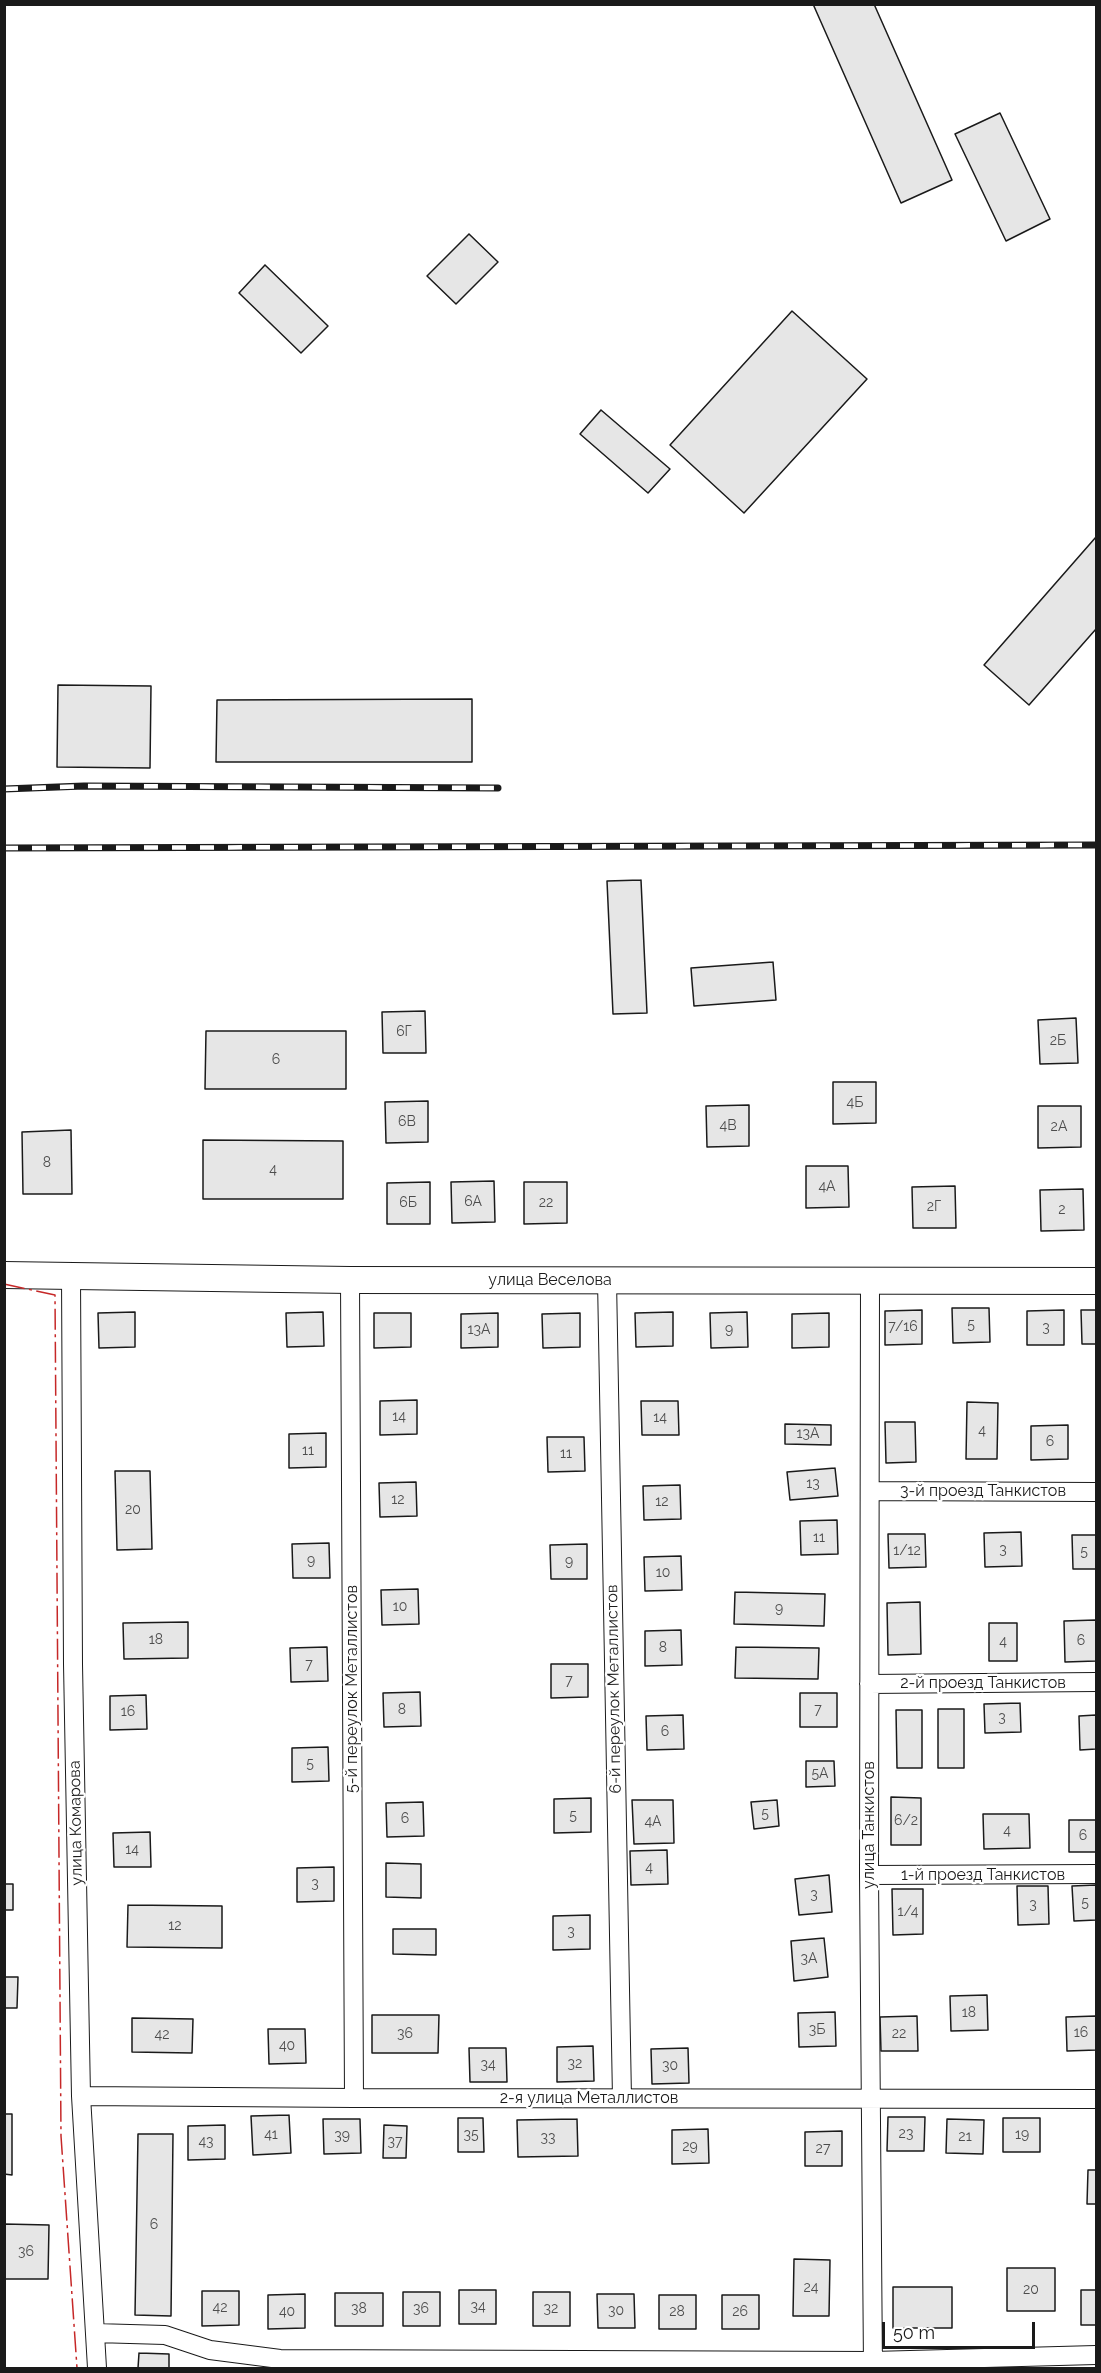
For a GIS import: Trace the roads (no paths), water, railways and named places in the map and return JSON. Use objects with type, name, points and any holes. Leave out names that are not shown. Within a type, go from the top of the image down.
[{"type":"street","name":"улица Веселова","points":[[4,1275],[350,1280],[1096,1281]]},
{"type":"street","name":"улица Комарова","points":[[71,1276],[74,1676],[81,2096],[97,2368]]},
{"type":"street","name":"5-й переулок Металлистов","points":[[350,1280],[354,2098]]},
{"type":"street","name":"6-й переулок Металлистов","points":[[607,1280],[622,2098]]},
{"type":"street","name":"улица Танкистов","points":[[870,1281],[869,1875],[873,2365]]},
{"type":"street","name":"3-й проезд Танкистов","points":[[870,1491],[1096,1492]]},
{"type":"street","name":"2-й проезд Танкистов","points":[[869,1684],[1096,1682]]},
{"type":"street","name":"1-й проезд Танкистов","points":[[869,1875],[1096,1874]]},
{"type":"street","name":"2-я улица Металлистов","points":[[81,2096],[1096,2098]]},
{"type":"street","points":[[95,2333],[165,2335],[210,2350],[280,2359],[873,2365],[1096,2355]]},
{"type":"railway","points":[[4,789],[84,786],[498,788]]},
{"type":"railway","points":[[4,848],[1096,845]]}]
